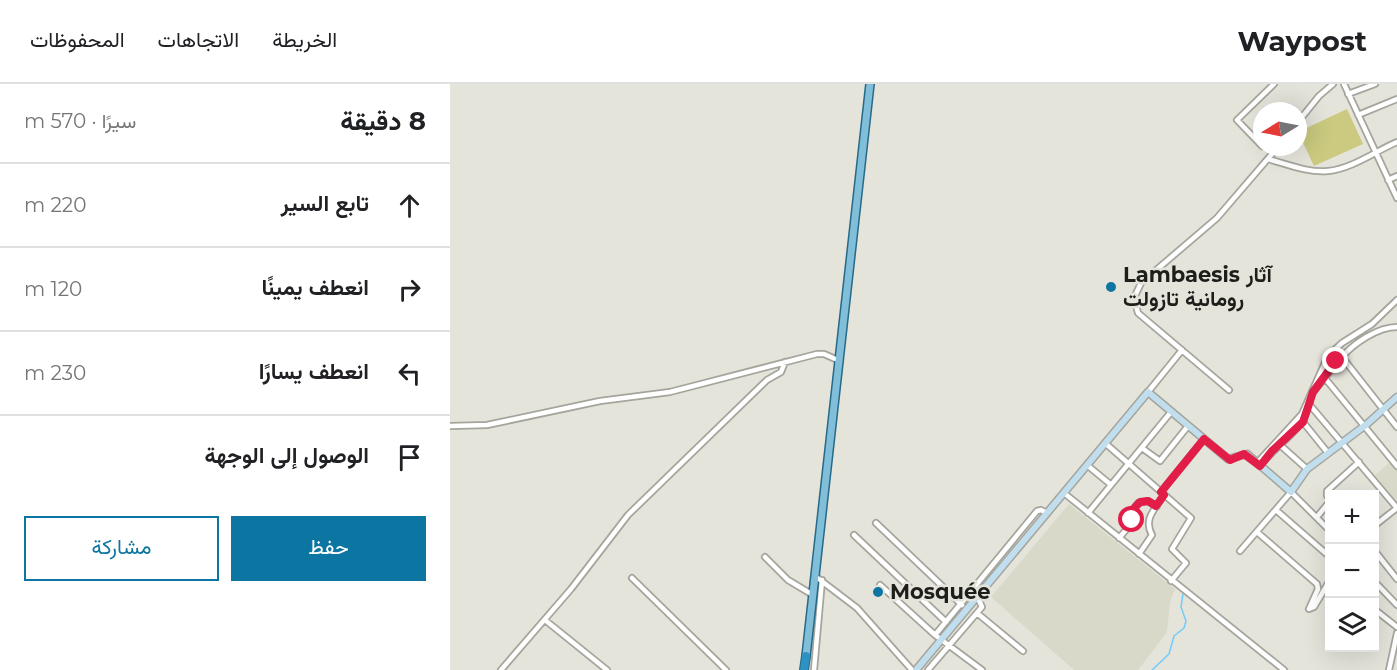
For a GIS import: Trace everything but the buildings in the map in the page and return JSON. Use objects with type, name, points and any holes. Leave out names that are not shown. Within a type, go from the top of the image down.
[{"type":"highway","points":[[805,670],[806,656]]},
{"type":"main road","points":[[806,656],[813,595],[819,578],[870,84]]},
{"type":"street","points":[[1256,102],[1274,84]]},
{"type":"street","points":[[1307,111],[1333,84]]},
{"type":"street","points":[[1344,84],[1397,198]]},
{"type":"street","points":[[1348,94],[1375,84]]},
{"type":"street","points":[[1358,115],[1397,99]]},
{"type":"street","points":[[1253,104],[1237,120],[1253,136]]},
{"type":"street","points":[[1229,390],[1138,313],[1134,298],[1137,289],[1217,218],[1269,157],[1310,170],[1328,171],[1397,142]]},
{"type":"street","points":[[1388,180],[1397,176]]},
{"type":"street","points":[[1258,465],[1302,414],[1328,356],[1372,324],[1397,300]]},
{"type":"street","points":[[1258,465],[1303,422],[1313,392],[1342,357],[1376,333],[1388,327],[1397,327]]},
{"type":"street","points":[[819,578],[857,608],[914,670],[978,598],[1182,350]]},
{"type":"street","points":[[450,426],[487,426],[600,401],[670,392],[821,353],[840,361]]},
{"type":"street","points":[[1342,357],[1397,428]]},
{"type":"street","points":[[501,670],[545,620],[628,514],[767,380],[779,373],[785,362]]},
{"type":"street","points":[[1324,377],[1397,466]]},
{"type":"street","points":[[1148,392],[1230,460],[1244,454],[1291,492],[1325,526]]},
{"type":"street","points":[[1240,551],[1291,492],[1307,469],[1365,425],[1394,399],[1397,408]]},
{"type":"street","points":[[1309,404],[1397,508],[1379,522]]},
{"type":"street","points":[[1088,513],[1172,412]]},
{"type":"street","points":[[1303,422],[1328,453]]},
{"type":"street","points":[[1142,448],[1160,461],[1188,426]]},
{"type":"street","points":[[1139,554],[1152,535],[1147,525],[1162,494],[1204,439]]},
{"type":"street","points":[[1105,443],[1191,519],[1172,549],[1186,564],[1171,581]]},
{"type":"street","points":[[1279,444],[1307,469]]},
{"type":"street","points":[[1329,490],[1359,462]]},
{"type":"street","points":[[1087,465],[1110,484]]},
{"type":"street","points":[[1064,493],[1284,670]]},
{"type":"street","points":[[1119,538],[1131,524],[1130,513],[1138,503],[1148,501],[1156,506]]},
{"type":"street","points":[[1317,517],[1325,506]]},
{"type":"street","points":[[935,635],[1037,512],[1041,510],[1047,513]]},
{"type":"street","points":[[1276,510],[1325,553]]},
{"type":"street","points":[[876,523],[962,605]]},
{"type":"street","points":[[1257,532],[1317,584],[1309,609],[1314,607],[1325,587]]},
{"type":"street","points":[[854,535],[946,622]]},
{"type":"street","points":[[1379,556],[1397,579]]},
{"type":"street","points":[[765,557],[788,580],[813,595]]},
{"type":"street","points":[[632,578],[726,670]]},
{"type":"street","points":[[814,670],[819,578]]},
{"type":"street","points":[[880,585],[935,635],[982,670]]},
{"type":"street","points":[[1379,586],[1397,605]]},
{"type":"street","points":[[928,670],[982,607],[978,598]]},
{"type":"street","points":[[977,613],[1023,651]]},
{"type":"street","points":[[1379,613],[1397,627]]},
{"type":"street","points":[[545,620],[607,670]]},
{"type":"street","points":[[1389,670],[1397,633]]},
{"type":"shaded area","points":[[1347,109],[1363,144],[1314,166],[1307,151],[1307,128]]},
{"type":"shaded area","points":[[1390,462],[1397,470],[1397,501],[1375,475]]},
{"type":"shaded area","points":[[1069,504],[1175,589],[1170,602],[1167,632],[1138,670],[1074,670],[991,597]]},
{"type":"waterway","points":[[1152,670],[1169,654],[1174,636],[1184,628],[1186,621],[1181,607],[1183,594]]},
{"type":"place","name":"Lambaesis آثار رومانية تازولت","points":[[1111,287]]},
{"type":"place","name":"Mosquée","points":[[878,592]]},
{"type":"route","points":[[1132,520],[1130,513],[1138,503],[1148,501],[1156,506],[1164,495],[1161,492],[1204,439],[1230,460],[1240,454],[1246,454],[1260,466],[1272,451],[1303,422],[1313,392],[1336,361]]}]
